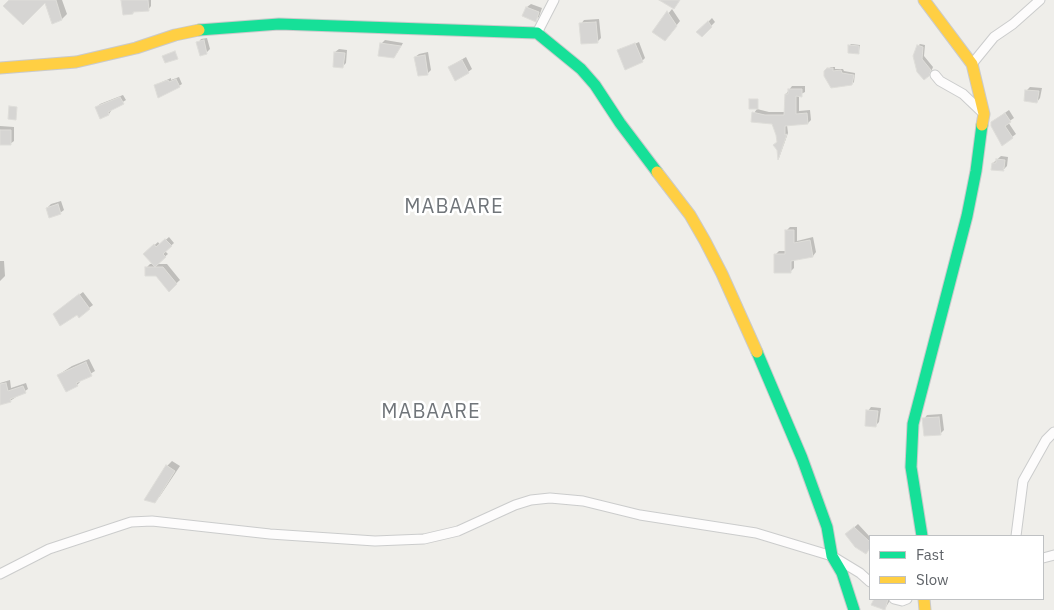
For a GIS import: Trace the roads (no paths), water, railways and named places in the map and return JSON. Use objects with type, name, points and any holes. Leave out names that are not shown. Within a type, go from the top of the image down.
[{"type":"street","points":[[537,33],[554,0]]},
{"type":"street","points":[[922,535],[911,467],[913,424],[967,216],[984,114],[972,64],[924,0]]},
{"type":"street","points":[[1014,24],[1033,0]]},
{"type":"street","points":[[972,64],[994,38],[1014,24],[1040,0]]},
{"type":"street","points":[[0,68],[76,62],[136,48],[175,35],[207,28],[297,24],[537,33],[582,69],[595,85],[620,122],[690,215],[705,241],[722,274],[798,449],[827,527],[832,556],[842,573],[851,608]]},
{"type":"street","points":[[935,74],[940,80],[963,94],[984,114]]},
{"type":"street","points":[[1016,535],[1023,481],[1046,440],[1054,432]]},
{"type":"street","points":[[0,574],[49,549],[131,522],[152,521],[270,534],[375,541],[424,539],[458,532],[531,500],[550,498],[583,501],[640,515],[756,533],[832,556],[860,573],[869,581]]},
{"type":"district","name":"MABAARE","points":[[454,207]]},
{"type":"district","name":"MABAARE","points":[[431,412]]}]
